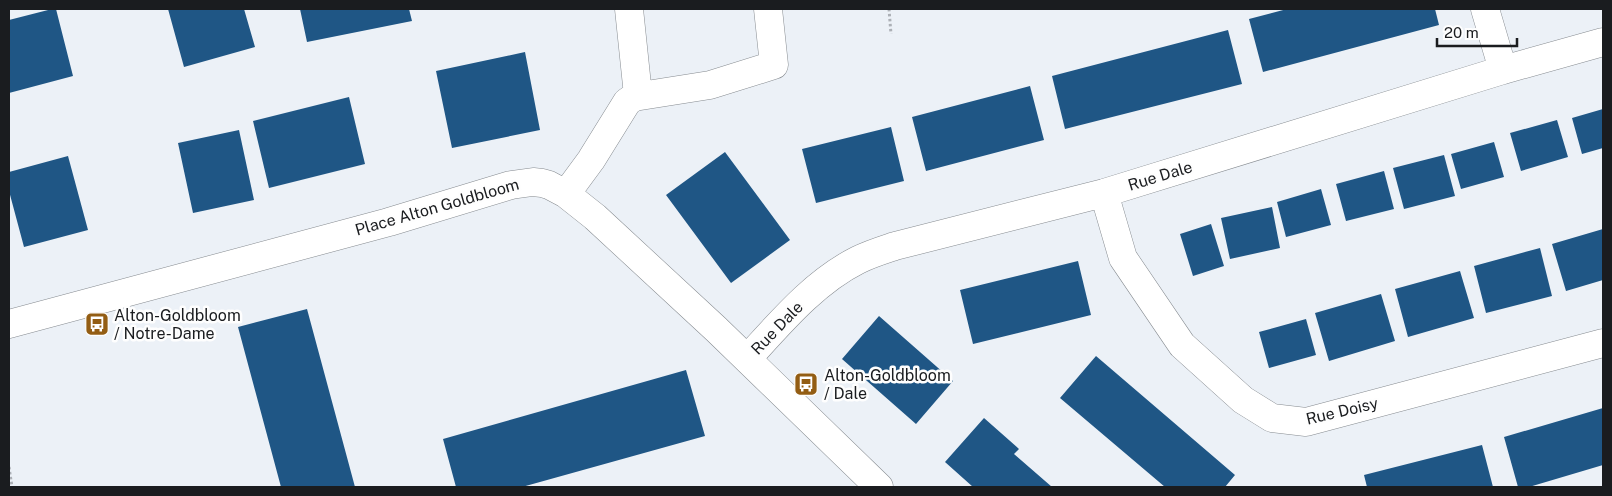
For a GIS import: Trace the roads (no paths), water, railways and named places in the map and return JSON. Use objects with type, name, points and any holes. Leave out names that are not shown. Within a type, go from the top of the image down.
[{"type":"street","points":[[629,9],[638,95]]},
{"type":"street","points":[[566,194],[591,160],[627,102],[638,95],[710,85],[774,65],[768,9]]},
{"type":"street","points":[[1485,9],[1503,70]]},
{"type":"street","name":"Rue Dale","points":[[746,359],[809,294],[859,259],[895,246],[1104,193],[1503,70],[1603,42]]},
{"type":"street","name":"Place Alton Goldbloom","points":[[9,324],[389,222],[511,185],[533,182],[542,183],[566,194],[602,224],[879,487]]},
{"type":"street","name":"Rue Doisy","points":[[1104,193],[1123,258],[1182,345],[1243,400],[1272,418],[1306,422],[1603,343]]},
{"type":"place","name":"Alton-Goldbloom / Notre-Dame","points":[[97,324]]},
{"type":"place","name":"Alton-Goldbloom / Dale","points":[[806,384]]}]
